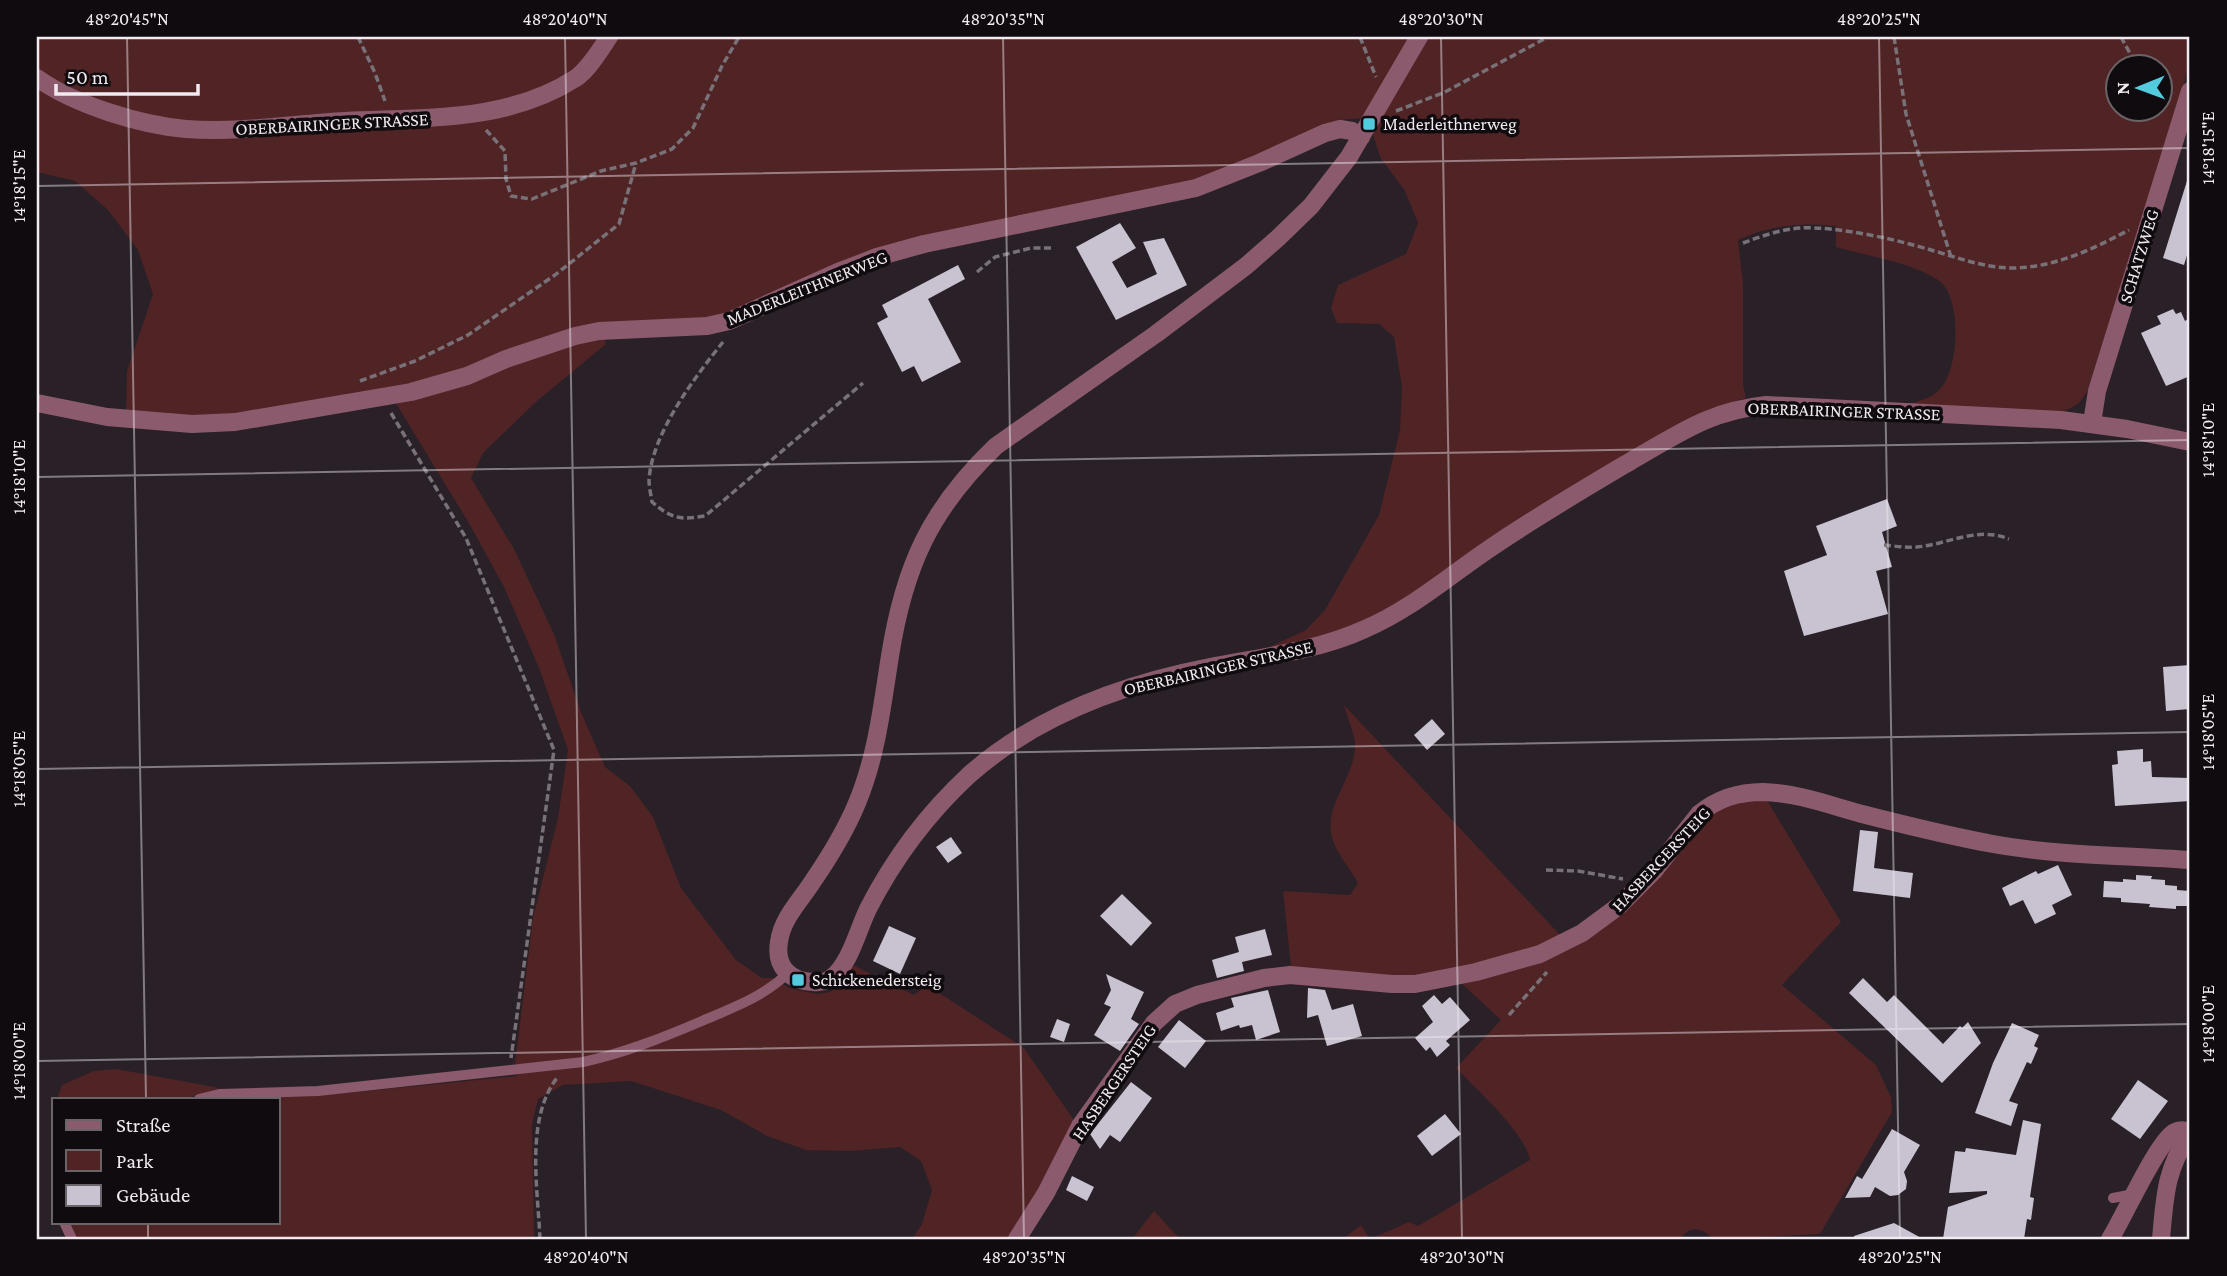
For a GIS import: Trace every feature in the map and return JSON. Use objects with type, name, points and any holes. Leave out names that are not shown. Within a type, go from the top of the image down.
[{"type":"street","name":"OBERBAIRINGER STRASSE","points":[[37,78],[112,113],[150,124],[186,129],[224,130],[470,116],[507,108],[543,95],[578,77],[608,37]]},
{"type":"street","points":[[787,974],[779,961],[778,946],[782,930],[790,913],[836,845],[855,809],[868,775],[877,739],[905,584],[916,553],[950,495],[972,468],[996,446],[1156,334],[1246,266],[1311,206],[1330,184],[1361,136],[1419,37]]},
{"type":"street","name":"SCHATZWEG","points":[[2092,423],[2098,391],[2190,91]]},
{"type":"street","name":"MADERLEITHNERWEG","points":[[37,403],[107,417],[192,424],[234,422],[382,397],[436,386],[575,336],[612,330],[707,326],[739,316],[877,257],[924,244],[1196,188],[1340,129],[1361,136]]},
{"type":"street","name":"OBERBAIRINGER STRASSE","points":[[787,974],[798,980],[811,982],[824,982],[832,978],[848,954],[881,885],[920,826],[972,773],[1032,729],[1064,712],[1127,687],[1319,645],[1367,629],[1415,602],[1492,546],[1579,491],[1713,415],[1738,408],[1778,405],[2061,420],[2092,423],[2190,442]]},
{"type":"street","name":"HASBERGERSTEIG","points":[[1017,1239],[1046,1193],[1080,1126],[1154,1023],[1175,1004],[1238,984],[1290,975],[1415,984],[1476,972],[1541,954],[1564,943],[1620,905],[1642,884],[1699,814],[1721,800],[1744,793],[1798,795],[1868,816],[1994,844],[2095,856],[2190,860]]},
{"type":"street","points":[[2110,1239],[2166,1138],[2185,1130],[2190,1133],[2169,1174],[2161,1239]]},
{"type":"lane","points":[[203,1098],[219,1094],[318,1091],[567,1065],[622,1053],[659,1039],[772,989],[787,974]]},
{"type":"lane","points":[[2113,1198],[2136,1194]]},
{"type":"path","points":[[358,37],[375,73],[391,120]]},
{"type":"path","points":[[485,129],[505,151],[506,179],[511,196],[532,199],[601,171],[636,163],[672,149],[694,128],[722,66],[739,37]]},
{"type":"path","points":[[1360,37],[1384,98]]},
{"type":"path","points":[[1374,114],[1401,110],[1443,93],[1548,37]]},
{"type":"path","points":[[1894,37],[1906,114],[1951,257]]},
{"type":"path","points":[[354,382],[415,361],[468,335],[555,275],[619,224],[636,163]]},
{"type":"path","points":[[1743,243],[1788,230],[1821,229],[1868,236],[1980,265],[2012,268],[2039,266],[2080,254],[2133,227],[2148,226]]},
{"type":"path","points":[[977,272],[995,257],[1031,248],[1052,248]]},
{"type":"path","points":[[739,316],[732,331],[666,426],[654,456],[649,481],[652,502],[666,514],[684,520],[705,516],[863,383]]},
{"type":"path","points":[[382,397],[466,538],[554,750],[509,1070]]},
{"type":"path","points":[[1884,545],[1919,547],[1974,534],[1990,533],[2009,539]]},
{"type":"path","points":[[1546,870],[1603,874],[1642,884]]},
{"type":"path","points":[[1509,1015],[1552,967]]},
{"type":"path","points":[[540,1239],[537,1134],[542,1104],[567,1065]]},
{"type":"green space","points":[[37,37],[2187,37],[2188,62],[2174,117],[2174,52],[2104,52],[2104,122],[2172,122],[2087,392],[2079,403],[2067,410],[2048,413],[1906,405],[1933,395],[1940,389],[1951,366],[1955,317],[1946,289],[1938,280],[1914,268],[1836,247],[1836,226],[1810,224],[1762,231],[1738,240],[1743,284],[1743,385],[1746,398],[1711,409],[1687,421],[1385,613],[1317,639],[1265,649],[1306,630],[1325,610],[1379,515],[1400,430],[1402,387],[1394,337],[1379,324],[1337,323],[1331,308],[1338,285],[1406,254],[1418,223],[1405,191],[1380,157],[1372,131],[1363,118],[1339,120],[1195,183],[955,232],[706,320],[601,327],[606,344],[537,401],[483,453],[471,478],[514,549],[554,634],[581,712],[605,767],[630,786],[653,817],[681,888],[736,960],[762,978],[775,978],[789,988],[817,994],[830,992],[840,984],[853,965],[914,995],[927,985],[1024,1048],[1076,1123],[1010,1239],[912,1239],[922,1224],[932,1190],[921,1161],[900,1147],[851,1151],[806,1150],[767,1136],[721,1110],[631,1081],[563,1085],[538,1099],[532,1124],[534,1239],[77,1239],[71,1224],[280,1224],[280,1098],[241,1098],[346,1093],[517,1076],[515,1064],[533,918],[558,818],[568,750],[539,668],[504,587],[470,525],[389,392],[205,418],[126,413],[127,371],[153,294],[138,250],[108,210],[75,181],[37,172]]},
{"type":"green space","points":[[1344,705],[1563,938],[1548,946],[1404,980],[1291,967],[1283,891],[1350,895],[1358,883],[1337,851],[1331,833],[1334,808],[1349,772],[1355,747]]},
{"type":"green space","points":[[1765,797],[1841,922],[1782,985],[1876,1065],[1891,1097],[1892,1112],[1820,1234],[1714,1239],[1696,1229],[1688,1231],[1680,1239],[1370,1239],[1409,1222],[1418,1226],[1530,1160],[1510,1125],[1456,1068],[1501,1020],[1461,983],[1557,953],[1722,804]]},
{"type":"green space","points":[[116,1069],[220,1088],[187,1098],[57,1098],[62,1085],[94,1071]]},
{"type":"green space","points":[[1154,1211],[1180,1239],[1132,1239]]},
{"type":"green space","points":[[1361,1225],[1370,1239],[1343,1239]]},
{"type":"building","points":[[2187,181],[2190,182],[2190,245],[2184,265],[2163,258]]},
{"type":"building","points":[[1120,223],[1136,248],[1112,262],[1127,288],[1157,274],[1143,242],[1164,238],[1187,285],[1116,320],[1076,247]]},
{"type":"building","points":[[958,265],[965,279],[928,299],[961,362],[922,382],[914,366],[902,372],[877,323],[888,317],[882,305]]},
{"type":"building","points":[[2173,309],[2176,314],[2181,312],[2185,321],[2190,318],[2190,376],[2166,386],[2141,333],[2161,324],[2157,316]]},
{"type":"building","points":[[1887,499],[1897,526],[1882,532],[1892,567],[1876,571],[1888,614],[1804,636],[1784,571],[1827,555],[1816,526]]},
{"type":"building","points":[[2190,665],[2190,709],[2166,711],[2163,667]]},
{"type":"building","points":[[1432,719],[1445,734],[1427,750],[1414,735]]},
{"type":"building","points":[[2143,749],[2143,762],[2151,761],[2152,777],[2190,778],[2190,801],[2115,806],[2112,765],[2118,764],[2117,751]]},
{"type":"building","points":[[1860,830],[1878,832],[1874,868],[1913,873],[1910,898],[1853,891]]},
{"type":"building","points":[[951,837],[962,853],[948,863],[936,847]]},
{"type":"building","points":[[2058,865],[2072,895],[2052,905],[2056,914],[2035,924],[2023,900],[2010,906],[2002,888],[2036,871],[2038,874]]},
{"type":"building","points":[[2136,875],[2152,876],[2151,879],[2165,880],[2165,885],[2177,886],[2177,890],[2190,891],[2190,906],[2176,906],[2176,909],[2149,907],[2150,904],[2121,902],[2121,898],[2103,897],[2104,881],[2136,880]]},
{"type":"building","points":[[1122,894],[1152,923],[1131,946],[1100,916]]},
{"type":"building","points":[[889,926],[916,938],[900,974],[873,961]]},
{"type":"building","points":[[1265,929],[1272,955],[1242,962],[1244,971],[1217,978],[1212,960],[1239,952],[1235,937]]},
{"type":"building","points":[[1106,974],[1144,992],[1131,1019],[1139,1024],[1120,1051],[1094,1035],[1111,1007],[1104,1004],[1111,990]]},
{"type":"building","points":[[1863,978],[1887,1002],[1894,995],[1943,1044],[1960,1026],[1962,1028],[1968,1022],[1981,1043],[1942,1083],[1849,993]]},
{"type":"building","points":[[1308,988],[1325,990],[1332,1010],[1353,1004],[1362,1036],[1327,1046],[1318,1015],[1307,1018]]},
{"type":"building","points":[[1268,990],[1280,1032],[1256,1040],[1252,1025],[1240,1028],[1239,1025],[1221,1031],[1216,1013],[1234,1007],[1231,998]]},
{"type":"building","points":[[1434,995],[1442,1004],[1450,997],[1470,1020],[1446,1041],[1450,1045],[1437,1057],[1430,1047],[1426,1051],[1415,1038],[1433,1022],[1422,1006]]},
{"type":"building","points":[[1057,1019],[1070,1024],[1064,1042],[1050,1037]]},
{"type":"building","points":[[1179,1020],[1206,1041],[1185,1068],[1158,1047]]},
{"type":"building","points":[[2012,1023],[2039,1035],[2034,1046],[2038,1048],[2031,1064],[2027,1062],[2009,1101],[2018,1104],[2011,1126],[1975,1113],[1993,1063]]},
{"type":"building","points":[[2138,1080],[2168,1101],[2140,1139],[2111,1119]]},
{"type":"building","points":[[1131,1082],[1152,1098],[1120,1142],[1110,1135],[1100,1149],[1090,1134]]},
{"type":"building","points":[[1445,1114],[1461,1134],[1432,1156],[1417,1136]]},
{"type":"building","points":[[2023,1120],[2041,1124],[2030,1197],[2034,1198],[2031,1220],[2027,1219],[2024,1239],[1943,1239],[1948,1207],[1987,1194],[1987,1191],[1949,1193],[1955,1151],[1965,1152],[1966,1148],[2016,1155]]},
{"type":"building","points":[[1892,1129],[1920,1145],[1904,1172],[1906,1189],[1898,1195],[1890,1196],[1875,1187],[1870,1197],[1845,1198],[1857,1176],[1862,1179]]},
{"type":"building","points":[[1072,1176],[1094,1187],[1087,1201],[1066,1190]]},
{"type":"building","points":[[1894,1223],[1923,1239],[1854,1239],[1854,1236]]},
{"type":"place","name":"Maderleithnerweg","points":[[1369,124]]},
{"type":"place","name":"Schickenedersteig","points":[[798,980]]}]
